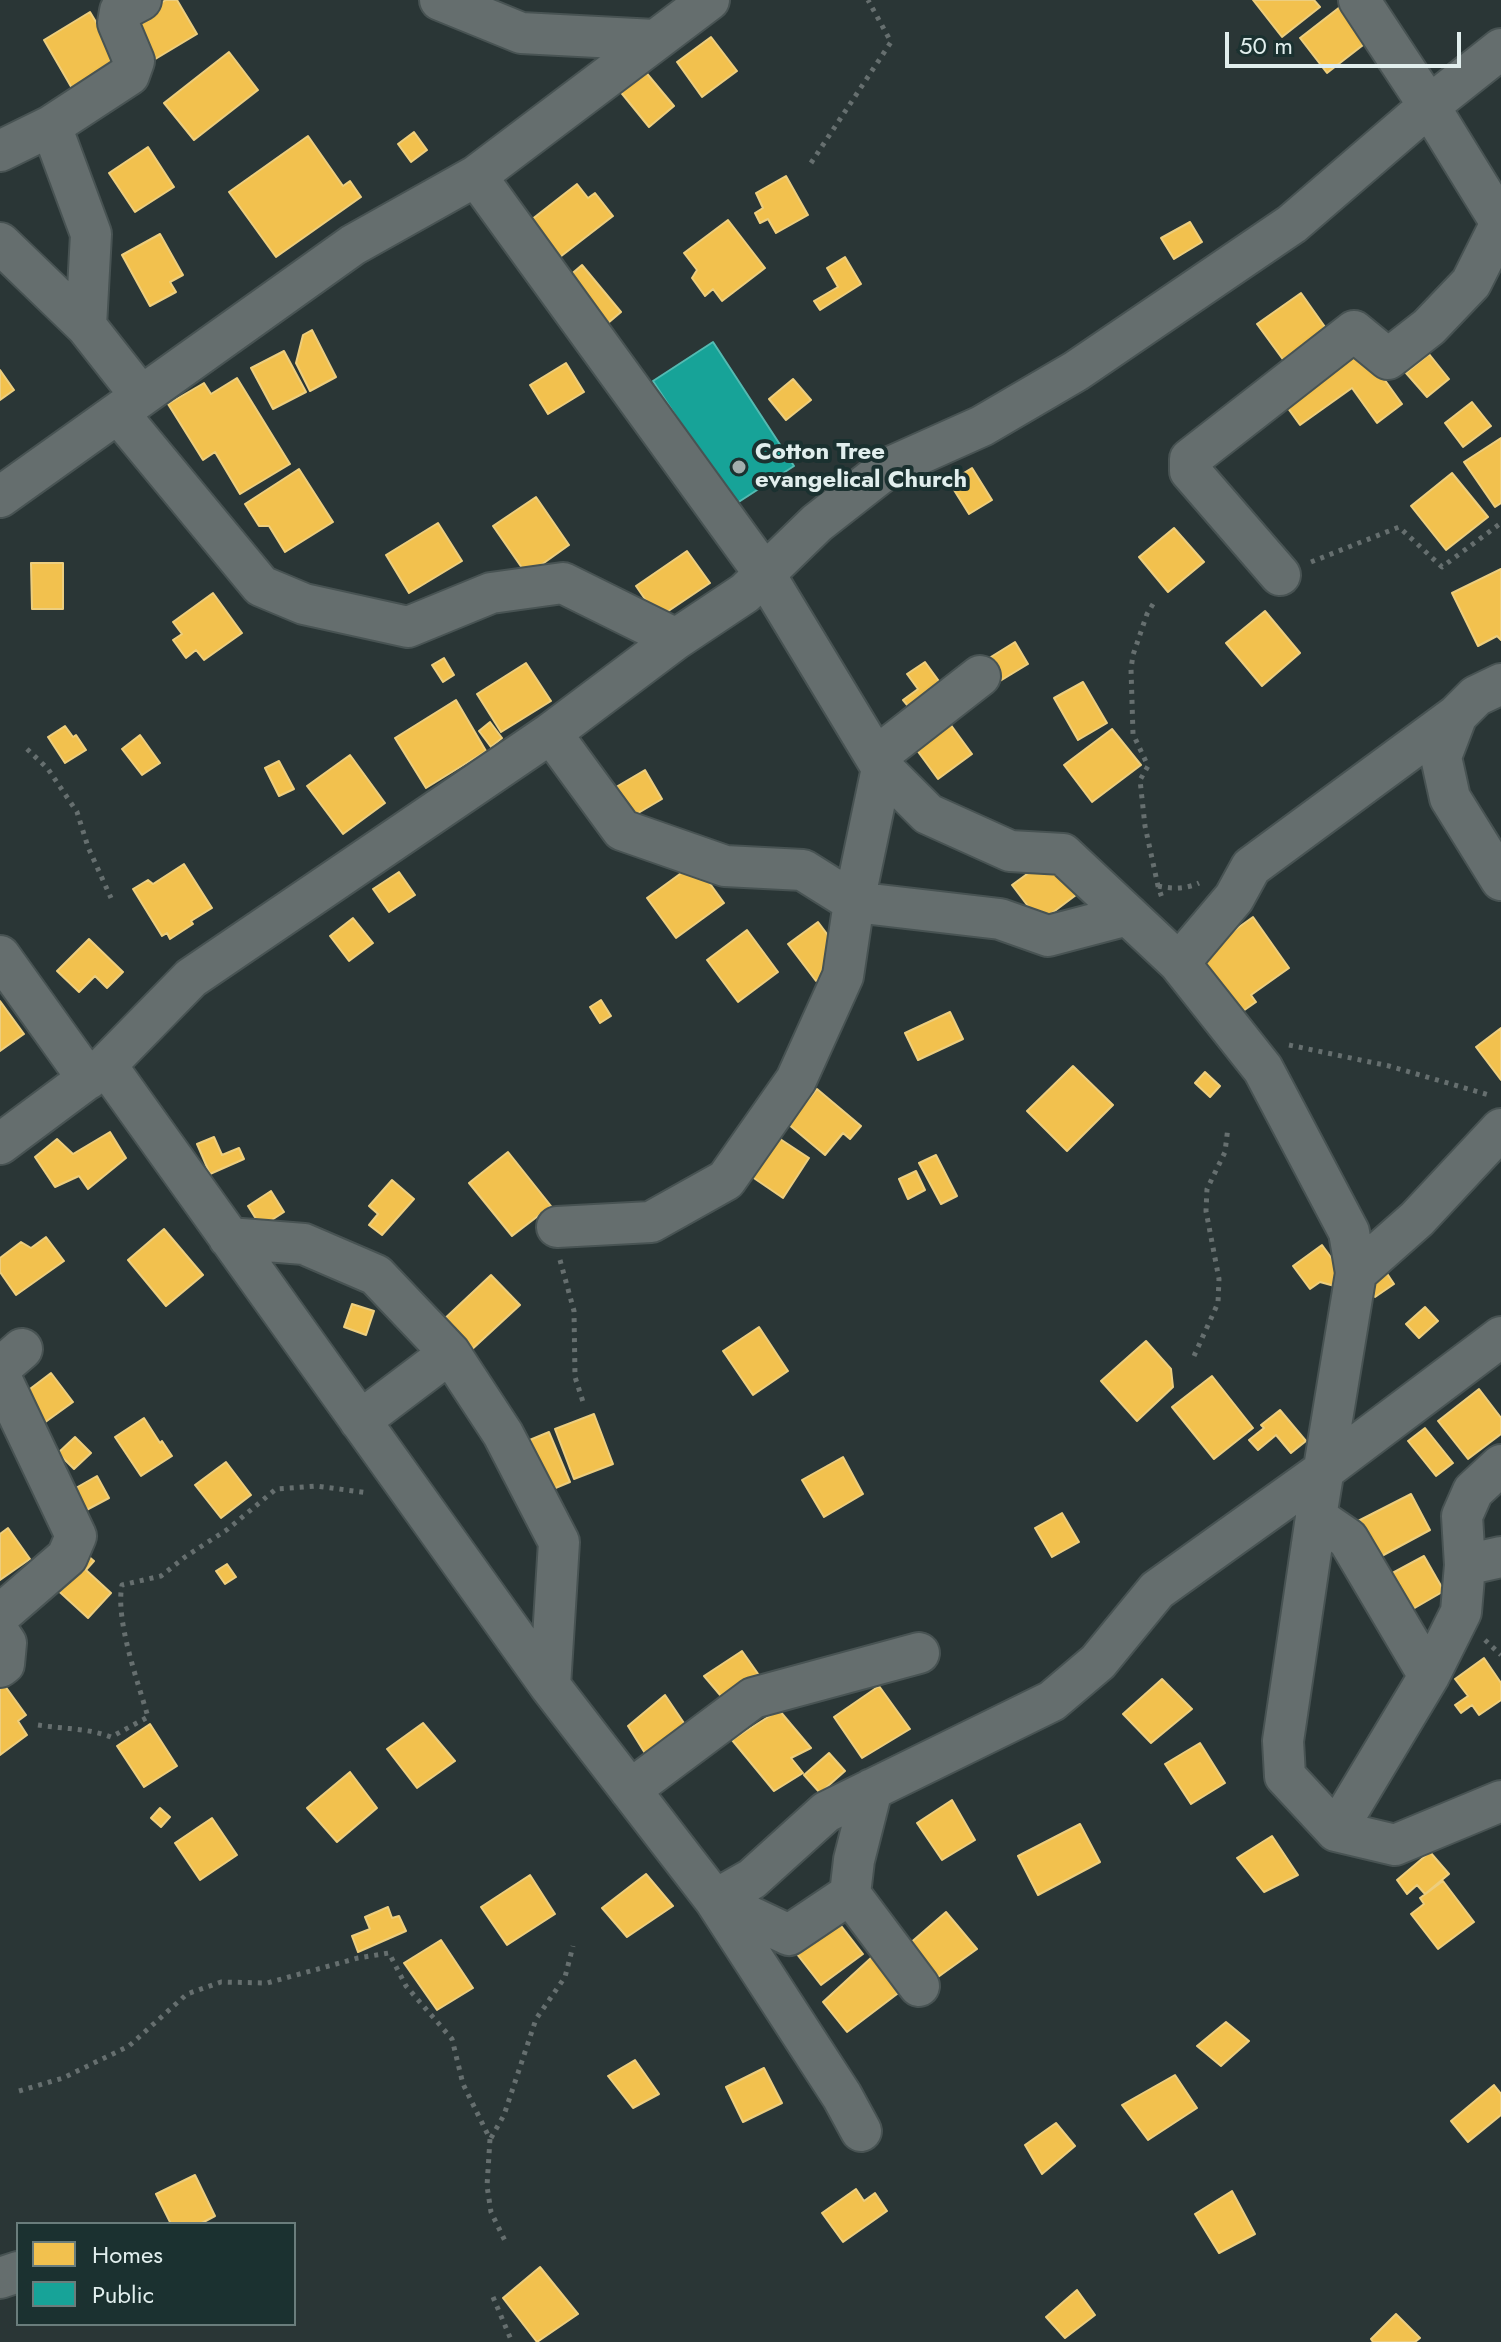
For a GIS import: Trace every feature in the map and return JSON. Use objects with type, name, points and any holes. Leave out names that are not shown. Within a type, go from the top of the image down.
[{"type":"street","points":[[0,151],[51,126],[129,75],[134,61],[118,23],[120,11],[141,0]]},
{"type":"street","points":[[440,0],[521,33],[655,40]]},
{"type":"street","points":[[0,497],[353,245],[476,176],[709,0]]},
{"type":"street","points":[[1280,575],[1190,471],[1190,459],[1354,331],[1388,359],[1429,327],[1471,283],[1501,223],[1359,0]]},
{"type":"street","points":[[0,1144],[97,1072],[191,978],[551,733],[676,639],[745,593],[817,523],[886,469],[982,426],[1076,371],[1292,224],[1429,106],[1501,49]]},
{"type":"street","points":[[51,126],[91,234],[86,326]]},
{"type":"street","points":[[476,176],[764,573],[879,763],[928,814],[1010,851],[1063,854],[1117,905],[1183,958],[1263,1069],[1349,1232],[1356,1273],[1283,1741],[1285,1776],[1336,1831],[1395,1845],[1501,1801]]},
{"type":"street","points":[[0,243],[86,326],[130,404],[261,586],[304,604],[408,627],[491,593],[563,583],[676,639]]},
{"type":"street","points":[[557,1227],[651,1222],[726,1180],[796,1080],[843,976],[879,763],[980,676]]},
{"type":"street","points":[[1183,958],[1234,898],[1251,867],[1457,715],[1476,696],[1501,684]]},
{"type":"street","points":[[1457,715],[1441,757],[1450,798],[1501,880]]},
{"type":"street","points":[[551,733],[622,830],[725,866],[803,870],[854,902],[1000,919],[1048,936],[1117,905]]},
{"type":"street","points":[[0,956],[229,1238],[550,1686],[715,1900],[842,2096],[861,2131]]},
{"type":"street","points":[[1356,1273],[1417,1219],[1495,1112]]},
{"type":"street","points":[[229,1238],[304,1244],[376,1275],[450,1353],[503,1434],[559,1542],[550,1686]]},
{"type":"street","points":[[715,1900],[752,1879],[826,1812],[1052,1701],[1098,1662],[1157,1590],[1323,1471],[1501,1337]]},
{"type":"street","points":[[360,1421],[450,1353]]},
{"type":"street","points":[[0,1615],[67,1557],[76,1536],[7,1364]]},
{"type":"street","points":[[1336,1831],[1429,1676],[1461,1612],[1483,1561],[1462,1516],[1473,1491],[1501,1465]]},
{"type":"street","points":[[1316,1517],[1348,1539],[1429,1676]]},
{"type":"street","points":[[0,1634],[6,1643],[4,1664],[0,1667]]},
{"type":"street","points":[[630,1790],[753,1698],[919,1653]]},
{"type":"street","points":[[872,1789],[854,1860],[850,1894],[919,1986]]},
{"type":"street","points":[[715,1900],[789,1935],[850,1894]]},
{"type":"path","points":[[811,163],[891,42],[868,0]]},
{"type":"path","points":[[1280,575],[1399,527],[1442,567],[1501,523]]},
{"type":"path","points":[[1153,604],[1133,655],[1133,734],[1148,766],[1140,780],[1142,809],[1158,886],[1183,958]]},
{"type":"path","points":[[27,749],[48,769],[77,812],[88,847],[111,898]]},
{"type":"path","points":[[1117,905],[1128,887],[1146,884],[1172,889],[1191,887],[1215,876],[1251,867]]},
{"type":"path","points":[[1234,1032],[1389,1066],[1495,1112]]},
{"type":"path","points":[[1194,1356],[1218,1303],[1217,1267],[1206,1211],[1207,1189],[1225,1152],[1228,1127]]},
{"type":"path","points":[[557,1227],[559,1254],[574,1311],[575,1377],[584,1405]]},
{"type":"path","points":[[38,1725],[95,1731],[111,1737],[148,1717],[124,1627],[120,1598],[122,1585],[161,1576],[228,1529],[276,1489],[316,1486],[373,1494],[407,1487]]},
{"type":"path","points":[[507,2245],[491,2212],[487,2186],[490,2139],[504,2115],[536,2019],[565,1977],[573,1946]]},
{"type":"path","points":[[19,2091],[63,2078],[129,2046],[187,1994],[221,1982],[267,1983],[358,1958],[389,1953],[406,1986],[452,2039],[463,2084],[490,2139]]},
{"type":"path","points":[[493,2297],[512,2342]]},
{"type":"building: Homes","points":[[166,0],[177,0],[197,34],[152,61],[129,22]]},
{"type":"building: Homes","points":[[1253,0],[1314,0],[1320,7],[1282,37]]},
{"type":"building: Homes","points":[[1349,0],[1376,35],[1327,73],[1300,38]]},
{"type":"building: Homes","points":[[90,12],[120,62],[73,90],[44,40]]},
{"type":"building: Homes","points":[[711,37],[737,71],[702,97],[677,62]]},
{"type":"building: Homes","points":[[229,52],[258,90],[194,140],[164,103]]},
{"type":"building: Homes","points":[[644,70],[674,106],[649,127],[619,90]]},
{"type":"building: Homes","points":[[414,132],[427,150],[411,162],[398,144]]},
{"type":"building: Homes","points":[[308,136],[343,186],[350,181],[361,197],[276,257],[229,192]]},
{"type":"building: Homes","points":[[148,147],[174,187],[135,212],[109,173]]},
{"type":"building: Homes","points":[[786,176],[808,215],[776,233],[768,219],[760,223],[755,213],[763,208],[756,193]]},
{"type":"building: Homes","points":[[577,184],[588,198],[595,193],[613,216],[560,257],[531,220]]},
{"type":"building: Homes","points":[[728,220],[765,268],[722,301],[713,289],[705,296],[692,278],[697,270],[684,253]]},
{"type":"building: Homes","points":[[1190,222],[1202,242],[1174,259],[1161,238]]},
{"type":"building: Homes","points":[[160,234],[183,275],[170,282],[176,292],[150,306],[122,255]]},
{"type":"building: Homes","points":[[845,257],[861,284],[820,310],[814,301],[838,287],[827,268]]},
{"type":"building: Homes","points":[[582,265],[621,312],[601,329],[562,282]]},
{"type":"building: Homes","points":[[1301,293],[1330,334],[1287,365],[1257,324]]},
{"type":"building: Homes","points":[[312,330],[336,377],[310,391],[296,363],[303,335]]},
{"type":"building: Homes","points":[[1359,344],[1402,404],[1377,423],[1352,388],[1300,425],[1282,400]]},
{"type":"building: Homes","points":[[284,351],[306,392],[273,409],[251,368]]},
{"type":"building: Homes","points":[[1429,354],[1449,379],[1427,397],[1406,373]]},
{"type":"building: Homes","points":[[566,363],[584,392],[548,414],[530,385]]},
{"type":"building: Homes","points":[[0,370],[14,390],[0,400]]},
{"type":"building: Homes","points":[[237,378],[290,464],[240,494],[215,452],[203,460],[168,404],[204,383],[211,394]]},
{"type":"building: Homes","points":[[793,379],[811,400],[786,420],[769,399]]},
{"type":"building: Homes","points":[[1472,402],[1491,426],[1463,447],[1445,423]]},
{"type":"building: Homes","points":[[1501,438],[1501,503],[1495,507],[1464,462]]},
{"type":"building: Homes","points":[[972,468],[992,500],[969,514],[949,482]]},
{"type":"building: Homes","points":[[299,469],[333,522],[285,552],[269,526],[259,526],[245,504]]},
{"type":"building: Homes","points":[[1452,473],[1488,517],[1446,550],[1411,506]]},
{"type":"building: Homes","points":[[536,497],[569,545],[541,565],[549,576],[529,578],[493,526]]},
{"type":"building: Homes","points":[[438,523],[462,561],[409,593],[386,555]]},
{"type":"building: Homes","points":[[1174,528],[1204,562],[1168,592],[1139,557]]},
{"type":"building: Homes","points":[[687,551],[710,583],[658,618],[636,586]]},
{"type":"building: Homes","points":[[31,563],[63,563],[63,609],[32,609]]},
{"type":"building: Homes","points":[[1501,569],[1501,640],[1497,636],[1478,646],[1452,593]]},
{"type":"building: Homes","points":[[213,593],[242,633],[204,660],[196,650],[186,658],[173,640],[182,634],[173,622]]},
{"type":"building: Homes","points":[[1265,611],[1300,653],[1262,686],[1226,643]]},
{"type":"building: Homes","points":[[1015,642],[1028,664],[1000,681],[986,660]]},
{"type":"building: Homes","points":[[444,658],[454,675],[443,682],[432,665]]},
{"type":"building: Homes","points":[[925,662],[944,688],[912,711],[903,700],[918,689],[907,674]]},
{"type":"building: Homes","points":[[526,663],[551,701],[501,732],[477,694]]},
{"type":"building: Homes","points":[[1083,682],[1107,723],[1078,740],[1054,698]]},
{"type":"building: Homes","points":[[456,700],[486,751],[426,788],[395,738]]},
{"type":"building: Homes","points":[[945,717],[972,754],[938,779],[911,742]]},
{"type":"building: Homes","points":[[490,722],[502,738],[491,747],[479,731]]},
{"type":"building: Homes","points":[[65,726],[86,750],[65,763],[48,737]]},
{"type":"building: Homes","points":[[1112,729],[1141,765],[1092,802],[1064,765]]},
{"type":"building: Homes","points":[[140,735],[160,763],[142,775],[122,749]]},
{"type":"building: Homes","points":[[350,755],[385,803],[343,834],[307,786]]},
{"type":"building: Homes","points":[[279,761],[294,789],[279,796],[265,768]]},
{"type":"building: Homes","points":[[645,770],[662,799],[628,819],[611,790]]},
{"type":"building: Homes","points":[[1049,858],[1076,895],[1040,922],[1012,885]]},
{"type":"building: Homes","points":[[695,863],[724,903],[676,938],[647,898]]},
{"type":"building: Homes","points":[[184,864],[212,908],[170,939],[167,933],[162,936],[133,889],[148,880],[153,884]]},
{"type":"building: Homes","points":[[399,872],[415,895],[389,912],[373,889]]},
{"type":"building: Homes","points":[[1253,917],[1289,968],[1251,995],[1256,1002],[1233,1018],[1193,960]]},
{"type":"building: Homes","points":[[353,918],[373,943],[349,961],[330,936]]},
{"type":"building: Homes","points":[[818,922],[845,958],[816,981],[788,944]]},
{"type":"building: Homes","points":[[747,930],[778,972],[738,1002],[707,960]]},
{"type":"building: Homes","points":[[89,939],[123,972],[107,988],[95,976],[79,992],[57,971]]},
{"type":"building: Homes","points":[[601,1000],[611,1016],[600,1023],[590,1007]]},
{"type":"building: Homes","points":[[0,1001],[24,1034],[0,1051]]},
{"type":"building: Homes","points":[[950,1012],[963,1039],[918,1060],[905,1033]]},
{"type":"building: Homes","points":[[1501,1028],[1501,1080],[1476,1047]]},
{"type":"building: Homes","points":[[1073,1066],[1113,1105],[1067,1151],[1027,1111]]},
{"type":"building: Homes","points":[[1205,1072],[1220,1086],[1210,1097],[1195,1083]]},
{"type":"building: Homes","points":[[817,1089],[861,1126],[850,1139],[843,1133],[825,1155],[788,1124]]},
{"type":"building: Homes","points":[[110,1132],[126,1158],[88,1189],[79,1176],[55,1187],[35,1157],[57,1139],[73,1154]]},
{"type":"building: Homes","points":[[771,1133],[809,1158],[783,1198],[745,1172]]},
{"type":"building: Homes","points":[[214,1137],[222,1155],[239,1148],[244,1159],[210,1174],[197,1144]]},
{"type":"building: Homes","points":[[508,1152],[551,1206],[512,1236],[469,1183]]},
{"type":"building: Homes","points":[[936,1155],[957,1196],[941,1204],[919,1163]]},
{"type":"building: Homes","points":[[916,1171],[925,1190],[908,1199],[899,1179]]},
{"type":"building: Homes","points":[[392,1180],[414,1199],[382,1235],[369,1225],[378,1214],[369,1206]]},
{"type":"building: Homes","points":[[271,1191],[284,1212],[261,1227],[248,1206]]},
{"type":"building: Homes","points":[[164,1229],[203,1275],[166,1306],[128,1260]]},
{"type":"building: Homes","points":[[46,1237],[64,1261],[16,1295],[0,1272],[0,1258],[21,1242],[31,1248]]},
{"type":"building: Homes","points":[[1322,1245],[1346,1278],[1338,1287],[1320,1282],[1310,1289],[1293,1266]]},
{"type":"building: Homes","points":[[1380,1263],[1394,1284],[1375,1297],[1360,1276]]},
{"type":"building: Homes","points":[[491,1275],[520,1305],[468,1353],[440,1323]]},
{"type":"building: Homes","points":[[352,1304],[374,1311],[366,1335],[344,1327]]},
{"type":"building: Homes","points":[[1425,1307],[1438,1321],[1419,1338],[1406,1324]]},
{"type":"building: Homes","points":[[759,1327],[788,1371],[753,1395],[723,1351]]},
{"type":"building: Homes","points":[[1146,1341],[1171,1369],[1173,1387],[1137,1421],[1101,1381]]},
{"type":"building: Homes","points":[[51,1373],[73,1402],[44,1423],[22,1395]]},
{"type":"building: Homes","points":[[1212,1376],[1253,1428],[1214,1459],[1172,1407]]},
{"type":"building: Homes","points":[[1479,1389],[1501,1418],[1501,1434],[1468,1459],[1438,1421]]},
{"type":"building: Homes","points":[[1280,1410],[1306,1441],[1291,1453],[1276,1435],[1258,1450],[1249,1440],[1264,1428],[1261,1425]]},
{"type":"building: Homes","points":[[594,1414],[613,1464],[574,1479],[555,1429]]},
{"type":"building: Homes","points":[[144,1418],[172,1456],[141,1476],[115,1437]]},
{"type":"building: Homes","points":[[1425,1428],[1453,1463],[1436,1476],[1408,1441]]},
{"type":"building: Homes","points":[[549,1432],[570,1482],[541,1494],[520,1444]]},
{"type":"building: Homes","points":[[75,1437],[91,1453],[74,1469],[58,1453]]},
{"type":"building: Homes","points":[[843,1457],[863,1494],[824,1517],[802,1480]]},
{"type":"building: Homes","points":[[226,1462],[251,1495],[221,1518],[195,1485]]},
{"type":"building: Homes","points":[[97,1476],[109,1498],[79,1514],[67,1493]]},
{"type":"building: Homes","points":[[1411,1494],[1430,1530],[1378,1558],[1358,1521]]},
{"type":"building: Homes","points":[[1062,1513],[1079,1542],[1052,1557],[1035,1528]]},
{"type":"building: Homes","points":[[8,1528],[30,1559],[0,1580],[0,1534]]},
{"type":"building: Homes","points":[[88,1556],[94,1561],[86,1570],[111,1593],[88,1618],[52,1585]]},
{"type":"building: Homes","points":[[1424,1556],[1444,1591],[1406,1613],[1385,1577]]},
{"type":"building: Homes","points":[[227,1564],[236,1577],[225,1584],[216,1571]]},
{"type":"building: Homes","points":[[742,1651],[761,1678],[726,1702],[704,1676]]},
{"type":"building: Homes","points":[[1484,1658],[1501,1683],[1501,1700],[1479,1715],[1472,1705],[1461,1713],[1455,1705],[1468,1696],[1455,1679]]},
{"type":"building: Homes","points":[[0,1679],[26,1715],[18,1721],[27,1735],[0,1755]]},
{"type":"building: Homes","points":[[1162,1679],[1192,1709],[1151,1743],[1123,1714]]},
{"type":"building: Homes","points":[[879,1686],[910,1729],[862,1758],[834,1717]]},
{"type":"building: Homes","points":[[665,1695],[688,1729],[648,1758],[628,1726]]},
{"type":"building: Homes","points":[[779,1710],[811,1748],[791,1758],[803,1773],[774,1791],[732,1740]]},
{"type":"building: Homes","points":[[423,1723],[455,1761],[417,1788],[387,1749]]},
{"type":"building: Homes","points":[[150,1724],[177,1766],[144,1787],[117,1746]]},
{"type":"building: Homes","points":[[1200,1743],[1225,1783],[1191,1804],[1165,1764]]},
{"type":"building: Homes","points":[[829,1753],[845,1771],[820,1793],[804,1775]]},
{"type":"building: Homes","points":[[350,1772],[377,1808],[337,1842],[307,1808]]},
{"type":"building: Homes","points":[[952,1800],[975,1840],[942,1860],[917,1823]]},
{"type":"building: Homes","points":[[160,1808],[170,1817],[161,1827],[151,1818]]},
{"type":"building: Homes","points":[[212,1818],[237,1855],[200,1880],[175,1843]]},
{"type":"building: Homes","points":[[1080,1824],[1100,1862],[1038,1895],[1018,1856]]},
{"type":"building: Homes","points":[[1272,1836],[1298,1875],[1264,1892],[1237,1858]]},
{"type":"building: Homes","points":[[1430,1852],[1449,1874],[1425,1894],[1417,1885],[1407,1894],[1397,1880]]},
{"type":"building: Homes","points":[[646,1874],[673,1906],[627,1937],[602,1908]]},
{"type":"building: Homes","points":[[530,1875],[555,1914],[507,1945],[481,1907]]},
{"type":"building: Homes","points":[[1443,1881],[1474,1922],[1438,1949],[1411,1914],[1424,1904],[1420,1898]]},
{"type":"building: Homes","points":[[388,1907],[392,1918],[399,1916],[406,1931],[358,1952],[352,1936],[370,1929],[365,1917]]},
{"type":"building: Homes","points":[[946,1912],[977,1949],[938,1977],[908,1945]]},
{"type":"building: Homes","points":[[835,1918],[863,1954],[821,1985],[793,1949]]},
{"type":"building: Homes","points":[[441,1940],[473,1988],[437,2010],[404,1963]]},
{"type":"building: Homes","points":[[872,1957],[901,1991],[847,2032],[823,2002]]},
{"type":"building: Homes","points":[[1226,2022],[1249,2041],[1221,2066],[1197,2046]]},
{"type":"building: Homes","points":[[635,2060],[659,2094],[633,2108],[608,2076]]},
{"type":"building: Homes","points":[[764,2068],[782,2103],[743,2122],[726,2087]]},
{"type":"building: Homes","points":[[1175,2075],[1197,2108],[1148,2140],[1122,2105]]},
{"type":"building: Homes","points":[[1494,2085],[1501,2094],[1501,2115],[1468,2142],[1451,2121]]},
{"type":"building: Homes","points":[[1056,2123],[1075,2146],[1042,2174],[1025,2145]]},
{"type":"building: Homes","points":[[195,2175],[215,2216],[204,2222],[170,2222],[156,2194]]},
{"type":"building: Homes","points":[[856,2189],[864,2201],[875,2193],[887,2211],[843,2242],[822,2213]]},
{"type":"building: Homes","points":[[1232,2191],[1255,2234],[1219,2253],[1195,2214]]},
{"type":"building: Homes","points":[[540,2267],[578,2314],[537,2342],[503,2298]]},
{"type":"building: Homes","points":[[1077,2290],[1095,2315],[1065,2338],[1046,2317]]},
{"type":"building: Homes","points":[[1396,2314],[1420,2338],[1415,2342],[1373,2342],[1371,2339]]},
{"type":"building: Public","points":[[713,342],[794,466],[734,505],[653,381]]},
{"type":"place","name":"Cotton Tree evangelical Church","points":[[739,467]]}]
